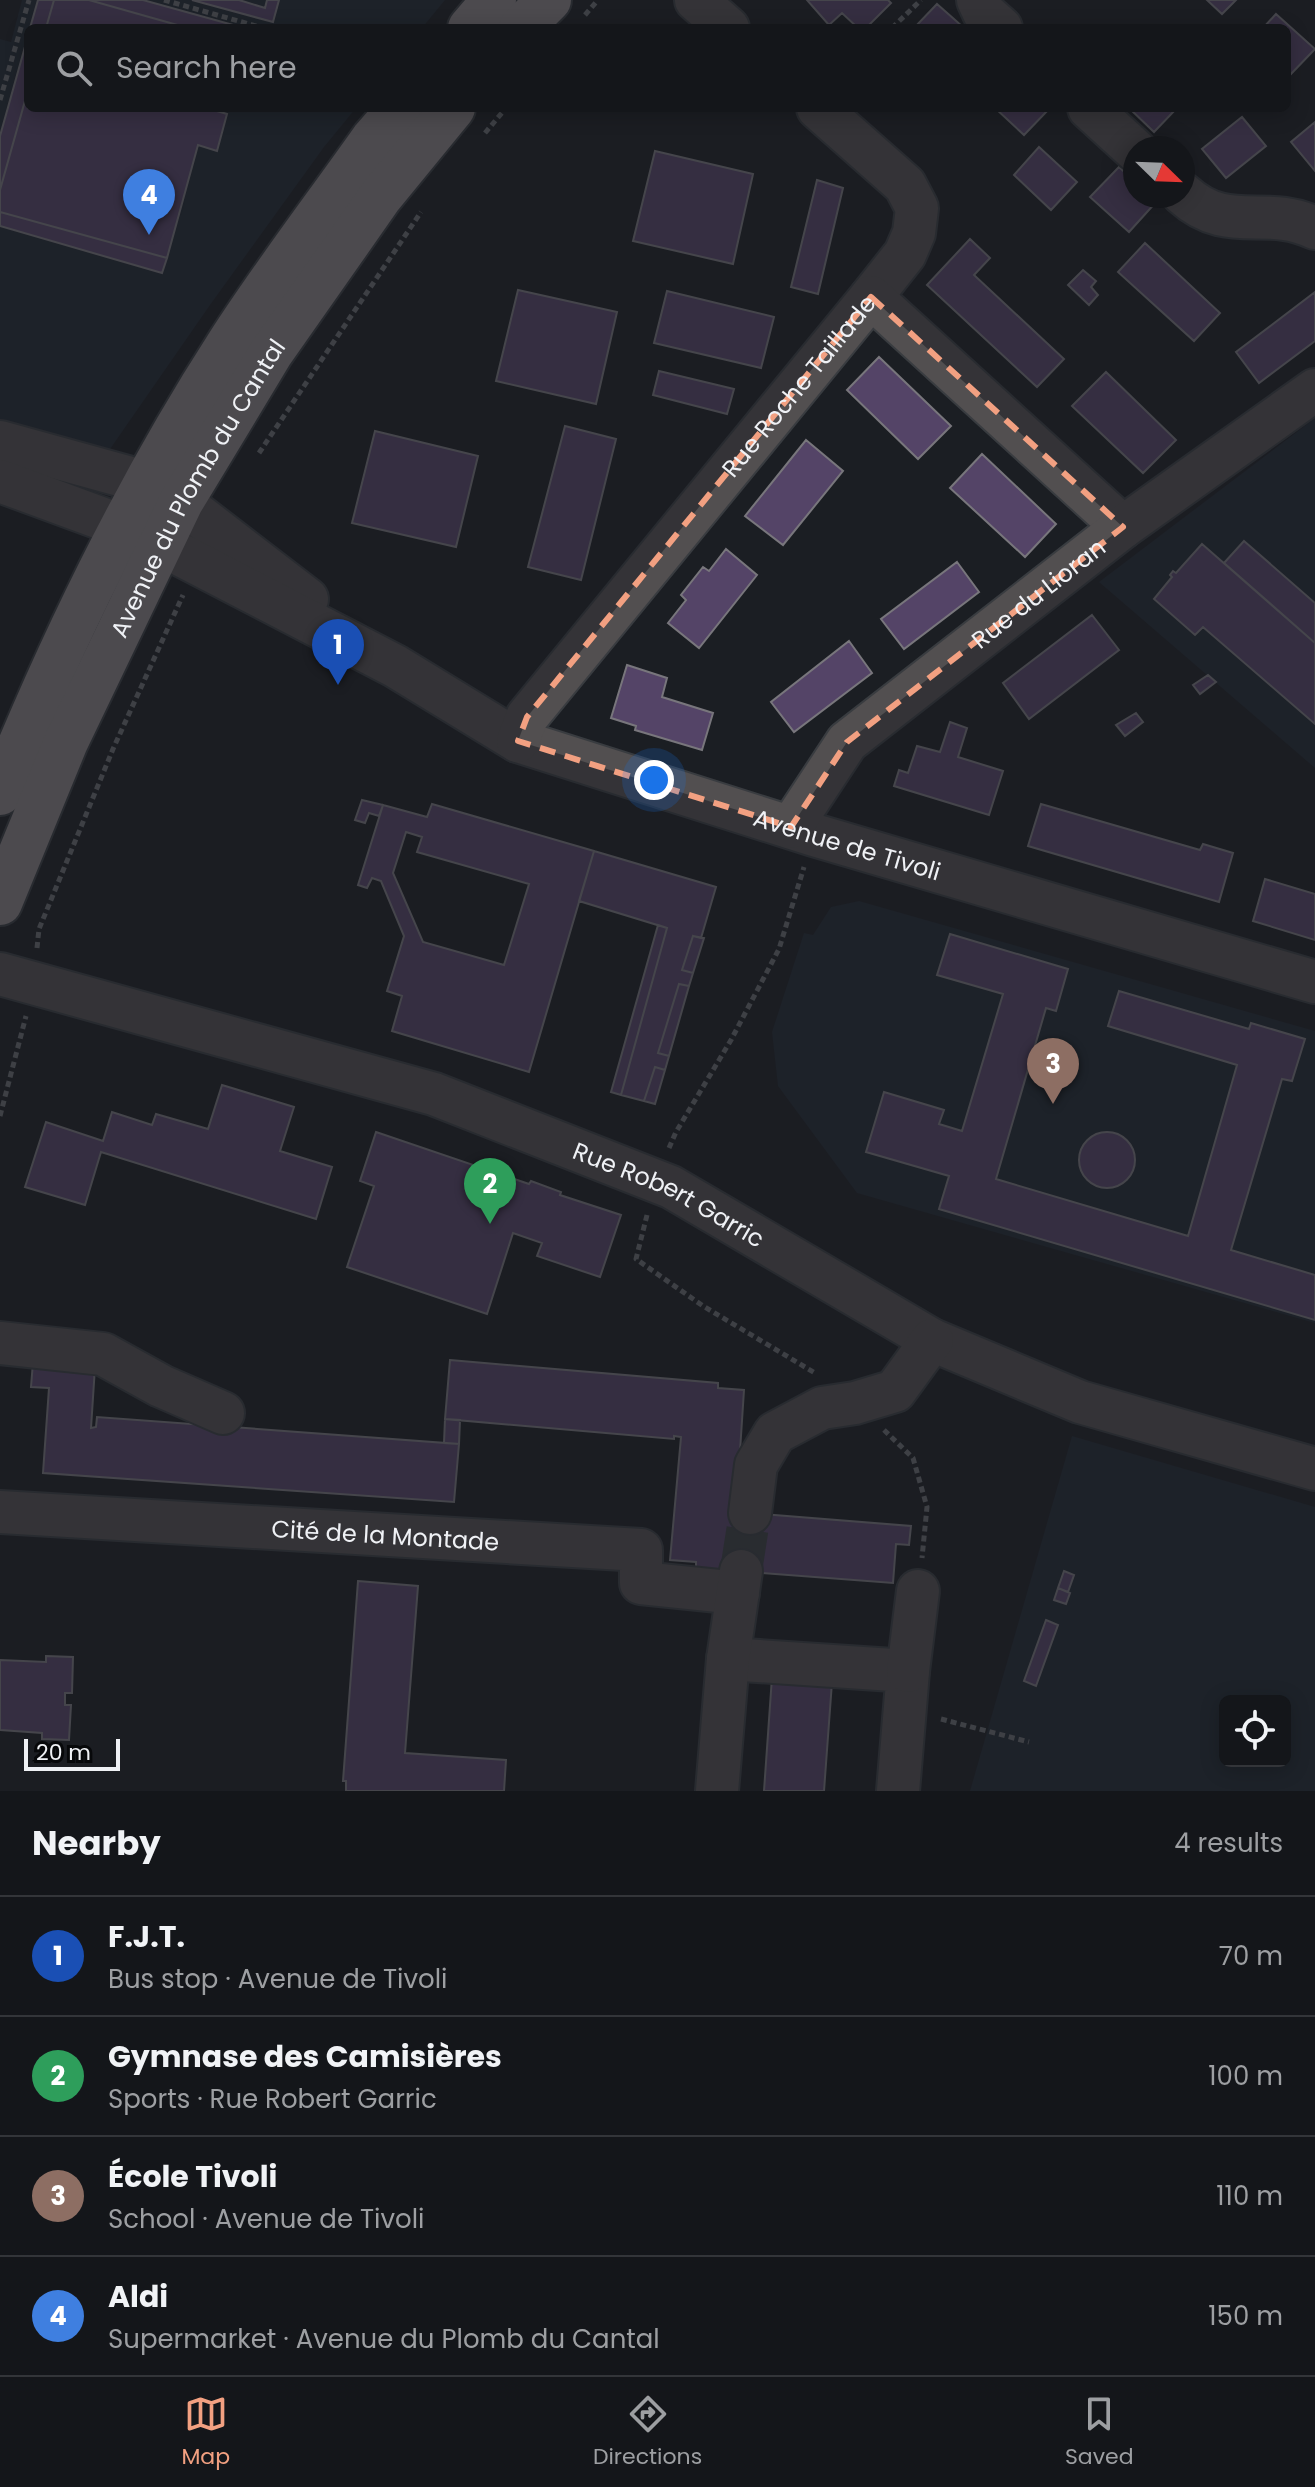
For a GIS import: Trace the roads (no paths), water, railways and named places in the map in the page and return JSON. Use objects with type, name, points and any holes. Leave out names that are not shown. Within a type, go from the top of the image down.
[{"type":"main road","points":[[473,24],[494,0]]},
{"type":"main road","points":[[525,24],[549,0]]},
{"type":"main road","name":"Avenue du Plomb du Cantal","points":[[0,793],[25,731],[141,535],[163,492],[230,342],[373,139],[397,112]]},
{"type":"main road","name":"Avenue du Plomb du Cantal","points":[[163,492],[271,353],[381,196],[450,112]]},
{"type":"main road","name":"Avenue du Plomb du Cantal","points":[[0,903],[66,742],[141,535]]},
{"type":"street","points":[[696,0],[723,24]]},
{"type":"street","points":[[978,0],[984,13],[996,24]]},
{"type":"street","points":[[823,112],[905,185],[917,208],[914,233],[905,254],[871,297]]},
{"type":"street","points":[[1093,112],[1123,139]]},
{"type":"street","points":[[1195,203],[1211,214],[1237,219],[1275,216],[1315,228]]},
{"type":"street","name":"Rue Roche Taillade","points":[[518,741],[527,717],[871,297],[1123,527]]},
{"type":"street","name":"Rue du Lioran","points":[[791,827],[847,742],[1123,527],[1315,390]]},
{"type":"street","points":[[0,442],[163,492]]},
{"type":"street","name":"Avenue de Tivoli","points":[[0,481],[141,535],[395,666],[518,741],[791,827],[1315,982]]},
{"type":"street","name":"Avenue de Tivoli","points":[[163,492],[395,666]]},
{"type":"street","name":"Rue Robert Garric","points":[[0,974],[434,1094],[671,1187],[932,1340],[1080,1402],[1315,1469]]},
{"type":"street","points":[[750,1513],[756,1465],[775,1433],[822,1408],[855,1403],[895,1391],[932,1340]]},
{"type":"street","points":[[0,1343],[103,1354],[161,1386],[223,1413]]},
{"type":"street","name":"Cité de la Montade","points":[[0,1512],[641,1550],[641,1583],[740,1582],[728,1659],[717,1791]]},
{"type":"street","points":[[898,1791],[918,1591]]},
{"type":"street","points":[[728,1659],[907,1690]]},
{"type":"tunnel","points":[[741,1571],[750,1513]]},
{"type":"place","name":"Aldi","points":[[149,235]]},
{"type":"place","name":"F.J.T.","points":[[338,685]]},
{"type":"place","name":"École Tivoli","points":[[1053,1104]]},
{"type":"place","name":"Gymnase des Camisières","points":[[490,1224]]}]
